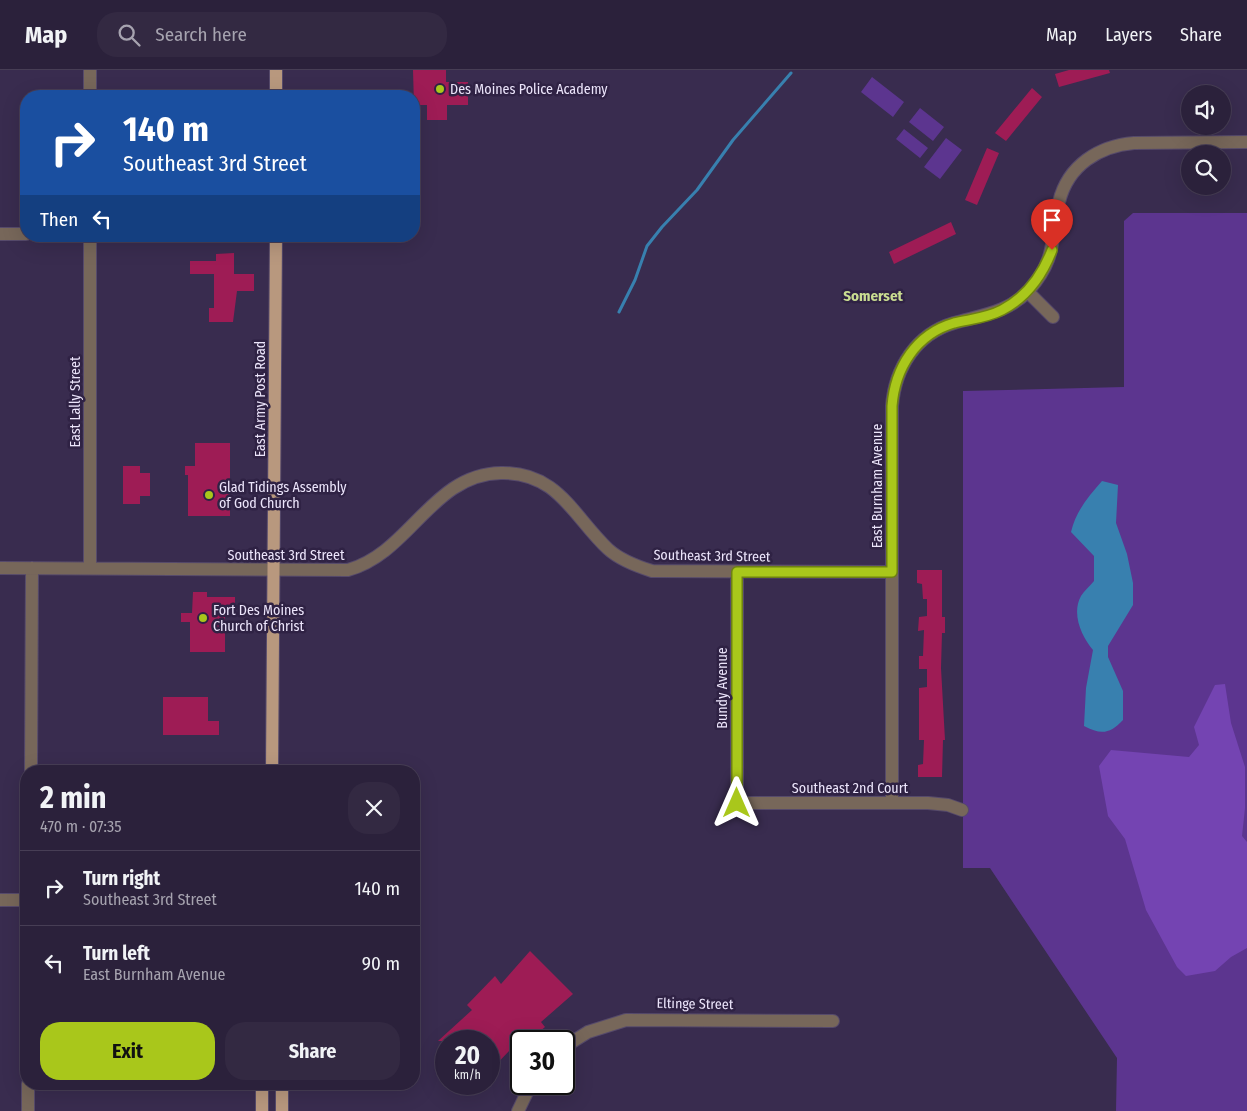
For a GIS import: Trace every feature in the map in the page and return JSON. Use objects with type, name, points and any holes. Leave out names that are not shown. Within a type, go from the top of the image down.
[{"type":"main road","points":[[276,70],[276,90]]},
{"type":"main road","name":"East Army Post Road","points":[[272,765],[276,242]]},
{"type":"main road","points":[[262,1090],[262,1111]]},
{"type":"main road","points":[[282,1090],[282,1111]]},
{"type":"street","points":[[90,70],[90,90]]},
{"type":"street","name":"East Burnham Avenue","points":[[892,803],[892,406],[896,383],[904,361],[914,348],[940,329],[1002,310],[1028,292],[1038,279],[1052,250],[1056,216],[1063,188],[1079,165],[1090,156],[1111,146],[1134,143],[1247,142]]},
{"type":"street","points":[[0,234],[20,234]]},
{"type":"street","name":"East Lally Street","points":[[90,242],[90,568]]},
{"type":"street","points":[[1028,292],[1054,317]]},
{"type":"street","name":"Southeast 3rd Street","points":[[0,568],[333,572],[362,566],[375,560],[390,548],[437,500],[456,485],[486,474],[502,473],[526,476],[549,486],[572,506],[609,550],[637,566],[668,572],[892,572]]},
{"type":"street","points":[[31,765],[32,568]]},
{"type":"street","name":"Bundy Avenue","points":[[737,572],[737,803]]},
{"type":"street","name":"Southeast 2nd Court","points":[[737,803],[928,803],[948,805],[962,810]]},
{"type":"street","points":[[0,900],[20,900]]},
{"type":"street","name":"Eltinge Street","points":[[575,1041],[588,1032],[626,1020],[833,1021]]},
{"type":"street","points":[[28,1090],[28,1111]]},
{"type":"street","points":[[518,1111],[526,1095]]},
{"type":"shaded area","points":[[872,77],[904,102],[893,117],[861,92]]},
{"type":"shaded area","points":[[920,108],[944,127],[933,141],[909,122]]},
{"type":"shaded area","points":[[904,129],[928,148],[920,158],[896,139]]},
{"type":"shaded area","points":[[946,138],[962,150],[940,179],[924,167]]},
{"type":"shaded area","points":[[1133,213],[1247,213],[1247,1111],[1116,1111],[1117,1058],[990,868],[963,868],[963,391],[1124,387],[1124,221]]},
{"type":"shaded area","points":[[1225,684],[1231,723],[1245,767],[1245,808],[1242,836],[1247,842],[1247,948],[1231,957],[1215,971],[1186,976],[1177,967],[1146,910],[1125,839],[1108,816],[1099,766],[1111,750],[1189,757],[1199,745],[1194,727],[1215,685]]},
{"type":"water","points":[[1102,481],[1118,485],[1116,523],[1127,554],[1133,583],[1133,605],[1108,646],[1108,657],[1123,691],[1123,720],[1114,728],[1105,732],[1095,731],[1084,726],[1086,688],[1093,650],[1085,639],[1079,625],[1077,610],[1081,596],[1094,581],[1094,556],[1071,532],[1079,511]]},
{"type":"building","name":"Des Moines Police Academy","points":[[413,70],[446,70],[446,82],[468,82],[468,105],[447,105],[447,120],[427,120],[427,105],[420,105],[420,90],[414,90]]},
{"type":"building","points":[[1069,70],[1109,70],[1110,73],[1059,87],[1055,74]]},
{"type":"building","points":[[1032,88],[1042,97],[1006,141],[995,133]]},
{"type":"building","points":[[987,148],[999,153],[977,205],[965,200]]},
{"type":"building","points":[[951,222],[956,234],[894,264],[889,252]]},
{"type":"building","points":[[234,253],[234,274],[254,274],[254,291],[237,291],[233,322],[209,322],[209,308],[214,308],[214,274],[190,274],[190,261],[216,261],[216,254]]},
{"type":"building","name":"Glad Tidings Assembly of God Church","points":[[195,443],[230,443],[230,516],[188,516],[188,475],[185,475],[185,466],[195,466]]},
{"type":"building","points":[[123,466],[140,466],[140,473],[150,473],[150,496],[140,496],[140,504],[123,504]]},
{"type":"building","points":[[917,570],[942,570],[942,617],[945,617],[945,633],[942,633],[941,668],[945,740],[943,740],[942,777],[918,777],[918,765],[923,764],[924,740],[919,740],[919,688],[927,687],[927,669],[919,669],[919,656],[923,656],[924,630],[918,631],[919,617],[927,616],[927,599],[923,599],[922,584],[917,583]]},
{"type":"building","name":"Fort Des Moines Church of Christ","points":[[193,592],[207,592],[207,597],[235,597],[235,614],[225,614],[225,652],[190,652],[190,622],[181,622],[181,613],[192,613]]},
{"type":"building","points":[[163,697],[208,697],[208,721],[219,721],[219,735],[163,735]]},
{"type":"building","points":[[530,951],[573,994],[541,1022],[545,1027],[541,1030],[510,1030],[510,1050],[500,1060],[500,1030],[450,1030],[472,1010],[467,1005],[495,976],[501,984]]},
{"type":"waterway","points":[[619,312],[635,280],[647,246],[697,190],[733,140],[791,73]]},
{"type":"place","name":"Des Moines Police Academy","points":[[440,89]]},
{"type":"place","name":"Glad Tidings Assembly of God Church","points":[[209,495]]},
{"type":"place","name":"Fort Des Moines Church of Christ","points":[[203,618]]},
{"type":"district","name":"Somerset","points":[[873,296]]},
{"type":"route","points":[[737,803],[737,572],[892,572],[892,406],[894,390],[904,361],[926,337],[940,329],[954,323],[986,317],[1015,302],[1028,292],[1038,279],[1052,250]]}]
